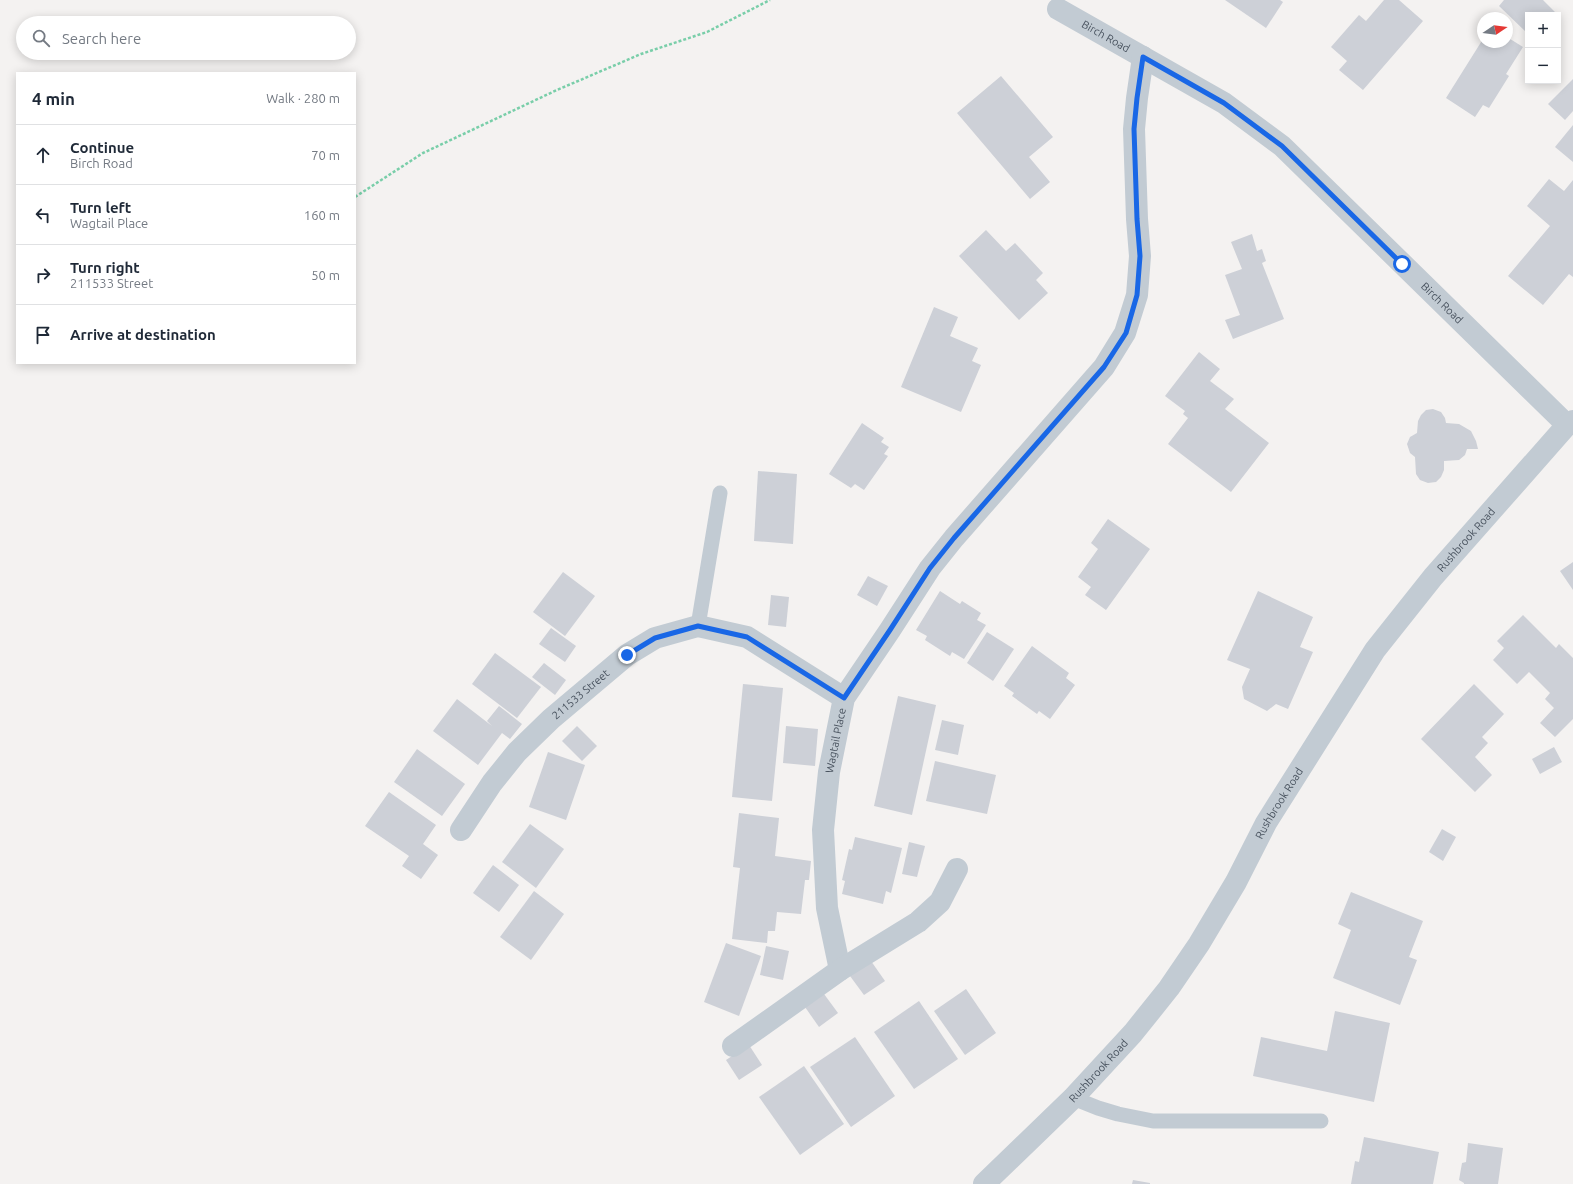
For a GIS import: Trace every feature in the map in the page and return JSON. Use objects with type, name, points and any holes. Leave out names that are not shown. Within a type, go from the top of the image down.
[{"type":"street","name":"Birch Road","points":[[1058,9],[1224,103],[1282,146],[1570,423]]},
{"type":"street","name":"Wagtail Place","points":[[840,970],[827,908],[824,830],[829,772],[844,698],[935,562],[954,538],[1104,367],[1126,333],[1137,295],[1140,256],[1137,219],[1134,129],[1143,57]]},
{"type":"street","name":"Rushbrook Road","points":[[984,1184],[1073,1098],[1133,1033],[1170,988],[1199,944],[1236,882],[1266,823],[1375,650],[1433,577],[1570,423]]},
{"type":"street","name":"211533 Street","points":[[461,830],[492,783],[517,752],[551,719],[627,655],[655,638],[698,626],[747,637],[844,698]]},
{"type":"street","points":[[733,1046],[840,970],[918,922],[940,902],[957,869]]},
{"type":"lane","points":[[698,626],[720,493]]},
{"type":"lane","points":[[1073,1098],[1118,1114],[1152,1120],[1321,1121]]},
{"type":"path","points":[[356,196],[423,153],[557,90],[641,54],[707,32],[770,0]]},
{"type":"building","points":[[1225,0],[1280,0],[1283,2],[1266,28]]},
{"type":"building","points":[[1384,0],[1399,0],[1423,21],[1363,90],[1339,70],[1347,61],[1331,47],[1359,15],[1366,21]]},
{"type":"building","points":[[1504,0],[1543,0],[1555,12],[1525,12],[1525,31],[1513,20],[1513,12],[1505,12],[1499,6]]},
{"type":"building","points":[[1513,41],[1523,47],[1506,74],[1509,76],[1489,108],[1483,105],[1475,117],[1446,98],[1477,48],[1513,48]]},
{"type":"building","points":[[1001,76],[1053,137],[1029,157],[1050,182],[1030,199],[957,113]]},
{"type":"building","points":[[1573,79],[1573,111],[1565,120],[1548,104]]},
{"type":"building","points":[[1573,125],[1573,162],[1555,147]]},
{"type":"building","points":[[1549,179],[1564,191],[1573,180],[1573,277],[1569,274],[1543,305],[1508,276],[1550,226],[1527,206]]},
{"type":"building","points":[[986,230],[1006,251],[1015,243],[1043,273],[1036,280],[1048,293],[1019,320],[959,256]]},
{"type":"building","points":[[1252,234],[1257,251],[1262,249],[1266,261],[1262,263],[1284,319],[1233,339],[1225,320],[1240,315],[1225,275],[1242,269],[1231,242]]},
{"type":"building","points":[[934,307],[958,317],[950,336],[978,348],[972,361],[981,365],[961,412],[901,387]]},
{"type":"building","points":[[1199,352],[1220,369],[1210,381],[1234,399],[1225,409],[1269,443],[1231,492],[1168,444],[1188,418],[1183,414],[1185,411],[1165,396]]},
{"type":"building","points":[[1433,409],[1441,412],[1446,423],[1459,424],[1471,431],[1478,449],[1467,449],[1465,455],[1459,460],[1444,461],[1444,470],[1441,477],[1436,482],[1428,483],[1420,480],[1416,474],[1415,457],[1410,453],[1407,444],[1410,437],[1417,433],[1418,421],[1421,415],[1426,410]]},
{"type":"building","points":[[862,423],[884,438],[881,442],[889,447],[884,454],[888,456],[864,490],[855,484],[851,488],[829,474]]},
{"type":"building","points":[[758,471],[797,474],[793,544],[754,541]]},
{"type":"building","points":[[1108,519],[1150,549],[1106,610],[1085,595],[1091,587],[1078,577],[1098,549],[1091,543]]},
{"type":"building","points":[[1573,562],[1573,590],[1560,571]]},
{"type":"building","points":[[563,572],[595,596],[565,636],[533,612]]},
{"type":"building","points":[[868,576],[888,586],[877,606],[857,595]]},
{"type":"building","points":[[940,591],[960,604],[962,601],[981,613],[977,620],[986,625],[964,659],[952,652],[950,656],[925,640],[927,636],[916,630]]},
{"type":"building","points":[[1258,591],[1313,617],[1300,647],[1313,652],[1288,709],[1276,704],[1267,711],[1244,699],[1242,687],[1250,669],[1227,660]]},
{"type":"building","points":[[771,595],[789,597],[786,627],[768,625]]},
{"type":"building","points":[[1523,615],[1556,648],[1559,644],[1573,658],[1573,719],[1555,737],[1540,723],[1554,708],[1545,699],[1550,693],[1529,672],[1517,684],[1493,660],[1504,648],[1497,641]]},
{"type":"building","points":[[551,628],[576,646],[565,662],[539,644]]},
{"type":"building","points":[[987,632],[1014,649],[993,681],[967,663]]},
{"type":"building","points":[[1032,646],[1069,673],[1066,678],[1075,685],[1050,719],[1039,711],[1037,714],[1012,696],[1014,693],[1004,686]]},
{"type":"building","points":[[495,653],[541,687],[517,718],[472,684]]},
{"type":"building","points":[[544,663],[566,680],[555,695],[532,677]]},
{"type":"building","points":[[743,684],[783,688],[772,801],[732,797]]},
{"type":"building","points":[[1474,684],[1504,714],[1482,737],[1488,743],[1475,757],[1492,775],[1475,792],[1421,739]]},
{"type":"building","points":[[898,696],[936,705],[912,815],[874,806]]},
{"type":"building","points":[[457,699],[492,726],[487,721],[499,706],[522,724],[510,739],[502,733],[478,765],[433,731]]},
{"type":"building","points":[[942,720],[964,725],[958,755],[935,750]]},
{"type":"building","points":[[577,726],[597,746],[582,761],[562,741]]},
{"type":"building","points":[[786,726],[818,729],[815,766],[783,763]]},
{"type":"building","points":[[1554,747],[1562,762],[1540,774],[1532,759]]},
{"type":"building","points":[[417,749],[465,784],[442,816],[394,782]]},
{"type":"building","points":[[548,752],[585,765],[566,820],[529,807]]},
{"type":"building","points":[[935,761],[996,775],[987,814],[926,801]]},
{"type":"building","points":[[389,792],[436,825],[423,844],[438,855],[421,879],[402,866],[409,856],[365,826]]},
{"type":"building","points":[[739,813],[779,818],[775,856],[811,861],[809,880],[805,880],[801,914],[777,912],[775,931],[768,931],[767,943],[732,939],[740,868],[733,867]]},
{"type":"building","points":[[530,824],[564,849],[536,888],[502,862]]},
{"type":"building","points":[[1442,829],[1456,837],[1443,861],[1429,852]]},
{"type":"building","points":[[855,837],[902,848],[891,893],[886,891],[883,904],[842,894],[845,881],[842,880],[849,849],[852,850]]},
{"type":"building","points":[[909,842],[925,846],[917,877],[902,874]]},
{"type":"building","points":[[493,865],[519,885],[499,912],[473,893]]},
{"type":"building","points":[[534,891],[564,914],[531,960],[500,937]]},
{"type":"building","points":[[1351,892],[1423,921],[1409,957],[1417,960],[1400,1005],[1333,978],[1351,930],[1338,924]]},
{"type":"building","points":[[726,943],[761,956],[739,1016],[704,1002]]},
{"type":"building","points":[[766,946],[789,951],[783,980],[760,975]]},
{"type":"building","points":[[871,961],[885,981],[864,995],[850,976]]},
{"type":"building","points":[[966,989],[996,1033],[965,1055],[934,1011]]},
{"type":"building","points":[[824,994],[838,1013],[819,1027],[805,1007]]},
{"type":"building","points":[[919,1001],[958,1059],[914,1089],[874,1032]]},
{"type":"building","points":[[1335,1011],[1390,1023],[1374,1102],[1253,1076],[1261,1037],[1327,1051]]},
{"type":"building","points":[[855,1037],[895,1096],[851,1127],[810,1067]]},
{"type":"building","points":[[749,1045],[762,1065],[739,1080],[726,1060]]},
{"type":"building","points":[[804,1066],[844,1124],[800,1155],[759,1097]]},
{"type":"building","points":[[1364,1137],[1439,1152],[1433,1184],[1351,1184],[1355,1161],[1359,1162]]},
{"type":"building","points":[[1468,1143],[1503,1148],[1498,1184],[1464,1184],[1459,1180],[1462,1163],[1466,1162]]},
{"type":"building","points":[[1133,1180],[1150,1183],[1150,1184],[1132,1184]]},
{"type":"route","points":[[627,655],[655,638],[698,626],[747,637],[844,698],[930,568],[954,538],[1104,367],[1126,333],[1137,295],[1140,256],[1137,219],[1134,129],[1143,57],[1224,103],[1282,146],[1402,264]]}]
